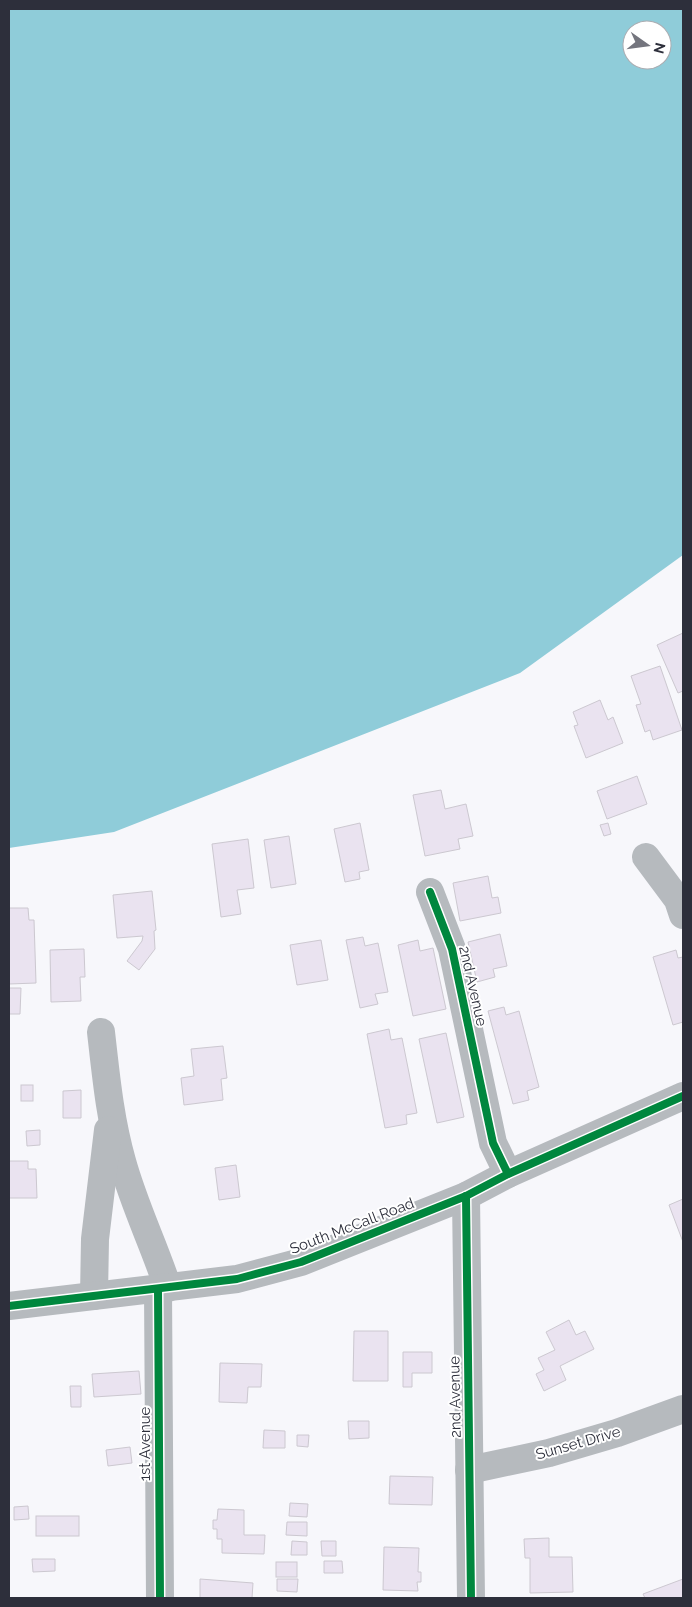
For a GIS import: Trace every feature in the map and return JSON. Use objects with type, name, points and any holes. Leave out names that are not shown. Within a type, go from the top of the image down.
[{"type":"street","points":[[646,857],[678,900],[683,914]]},
{"type":"street","name":"2nd Avenue","points":[[430,892],[452,949],[493,1143],[508,1174]]},
{"type":"street","points":[[94,1296],[95,1239],[111,1117],[101,1032]]},
{"type":"street","name":"South McCall Road","points":[[9,1306],[237,1279],[301,1262],[466,1196],[508,1174],[683,1096]]},
{"type":"street","name":"1st Avenue","points":[[111,1117],[122,1163],[142,1220],[158,1257],[163,1288],[160,1598]]},
{"type":"street","name":"2nd Avenue","points":[[466,1196],[471,1598]]},
{"type":"street","name":"Sunset Drive","points":[[469,1470],[569,1447],[617,1433],[683,1408]]},
{"type":"water","points":[[9,9],[683,9],[683,555],[520,673],[114,832],[9,848]]},
{"type":"building","points":[[683,633],[683,691],[678,693],[657,645]]},
{"type":"building","points":[[660,666],[682,730],[653,740],[650,730],[645,732],[636,705],[641,704],[631,676]]},
{"type":"building","points":[[600,700],[608,720],[613,717],[623,743],[586,758],[574,726],[578,725],[573,712]]},
{"type":"building","points":[[637,776],[647,804],[607,819],[597,791]]},
{"type":"building","points":[[441,790],[445,809],[466,804],[473,836],[458,839],[460,849],[425,856],[413,795]]},
{"type":"building","points":[[360,823],[369,870],[359,872],[360,879],[345,882],[334,829]]},
{"type":"building","points":[[608,823],[611,834],[604,836],[600,825]]},
{"type":"building","points":[[289,836],[296,884],[271,888],[264,840]]},
{"type":"building","points":[[248,839],[254,888],[237,890],[241,914],[221,917],[212,844]]},
{"type":"building","points":[[488,876],[492,898],[498,897],[501,913],[460,921],[453,883]]},
{"type":"building","points":[[152,891],[156,930],[154,931],[155,949],[139,970],[127,961],[142,941],[143,936],[117,938],[113,895]]},
{"type":"building","points":[[9,908],[28,908],[29,920],[34,920],[36,983],[9,984]]},
{"type":"building","points":[[500,934],[507,966],[493,969],[495,977],[477,982],[468,942]]},
{"type":"building","points":[[363,937],[365,946],[378,943],[388,992],[375,994],[378,1004],[360,1008],[346,940]]},
{"type":"building","points":[[321,940],[328,980],[297,985],[290,945]]},
{"type":"building","points":[[418,940],[420,951],[433,948],[446,1009],[413,1016],[398,945]]},
{"type":"building","points":[[84,949],[85,977],[80,977],[81,1001],[51,1002],[50,950]]},
{"type":"building","points":[[676,950],[678,958],[683,957],[683,1022],[673,1025],[653,957]]},
{"type":"building","points":[[9,988],[21,988],[20,1014],[9,1014]]},
{"type":"building","points":[[504,1007],[506,1015],[519,1011],[539,1087],[527,1091],[529,1100],[513,1104],[488,1011]]},
{"type":"building","points":[[389,1029],[391,1040],[402,1038],[417,1113],[406,1115],[407,1124],[385,1128],[367,1034]]},
{"type":"building","points":[[446,1033],[464,1117],[437,1123],[419,1039]]},
{"type":"building","points":[[223,1046],[227,1078],[221,1079],[223,1100],[184,1105],[181,1078],[194,1076],[191,1049]]},
{"type":"building","points":[[21,1085],[33,1085],[33,1101],[21,1101]]},
{"type":"building","points":[[81,1090],[81,1118],[63,1118],[63,1091]]},
{"type":"building","points":[[40,1130],[40,1145],[27,1146],[26,1131]]},
{"type":"building","points":[[9,1161],[28,1161],[28,1169],[36,1169],[37,1198],[9,1198]]},
{"type":"building","points":[[236,1165],[240,1197],[219,1200],[215,1168]]},
{"type":"building","points":[[683,1199],[683,1242],[669,1205]]},
{"type":"building","points":[[569,1320],[576,1335],[585,1331],[594,1349],[560,1366],[566,1380],[544,1391],[536,1374],[544,1370],[538,1358],[555,1350],[546,1332]]},
{"type":"building","points":[[354,1331],[388,1331],[388,1381],[353,1381]]},
{"type":"building","points":[[403,1352],[432,1352],[432,1373],[412,1373],[412,1387],[403,1387]]},
{"type":"building","points":[[220,1363],[262,1364],[261,1387],[248,1387],[247,1403],[219,1402]]},
{"type":"building","points":[[139,1371],[141,1394],[94,1397],[92,1374]]},
{"type":"building","points":[[70,1386],[81,1386],[81,1407],[71,1407]]},
{"type":"building","points":[[348,1421],[369,1421],[369,1438],[349,1439]]},
{"type":"building","points":[[264,1430],[285,1431],[285,1448],[263,1448]]},
{"type":"building","points":[[297,1435],[309,1435],[308,1447],[297,1446]]},
{"type":"building","points":[[130,1447],[132,1463],[108,1466],[106,1450]]},
{"type":"building","points":[[390,1476],[433,1477],[432,1505],[389,1504]]},
{"type":"building","points":[[290,1503],[308,1504],[307,1517],[289,1516]]},
{"type":"building","points":[[28,1506],[29,1519],[14,1520],[14,1507]]},
{"type":"building","points":[[218,1509],[244,1510],[244,1535],[265,1535],[264,1554],[222,1553],[222,1539],[217,1539],[217,1529],[213,1529],[213,1520],[217,1520]]},
{"type":"building","points":[[36,1516],[79,1516],[79,1536],[36,1536]]},
{"type":"building","points":[[287,1522],[307,1522],[307,1536],[286,1535]]},
{"type":"building","points":[[549,1538],[549,1557],[572,1557],[573,1592],[530,1593],[530,1558],[525,1558],[524,1539]]},
{"type":"building","points":[[292,1541],[307,1542],[307,1555],[291,1555]]},
{"type":"building","points":[[321,1541],[336,1541],[336,1556],[322,1556]]},
{"type":"building","points":[[384,1547],[419,1548],[418,1572],[421,1572],[421,1582],[417,1582],[418,1591],[383,1590]]},
{"type":"building","points":[[32,1559],[55,1559],[55,1571],[33,1572]]},
{"type":"building","points":[[324,1561],[342,1561],[343,1573],[324,1573]]},
{"type":"building","points":[[276,1562],[297,1562],[297,1577],[276,1577]]},
{"type":"building","points":[[200,1579],[253,1583],[252,1598],[200,1598]]},
{"type":"building","points":[[277,1579],[298,1579],[297,1592],[277,1591]]},
{"type":"building","points":[[683,1579],[683,1598],[645,1598],[643,1594]]},
{"type":"cycle path","points":[[430,892],[452,949],[493,1143],[508,1174]]},
{"type":"cycle path","points":[[9,1306],[237,1279],[301,1262],[466,1196],[508,1174],[683,1096]]},
{"type":"cycle path","points":[[466,1196],[471,1598]]},
{"type":"cycle path","points":[[158,1289],[160,1598]]}]
